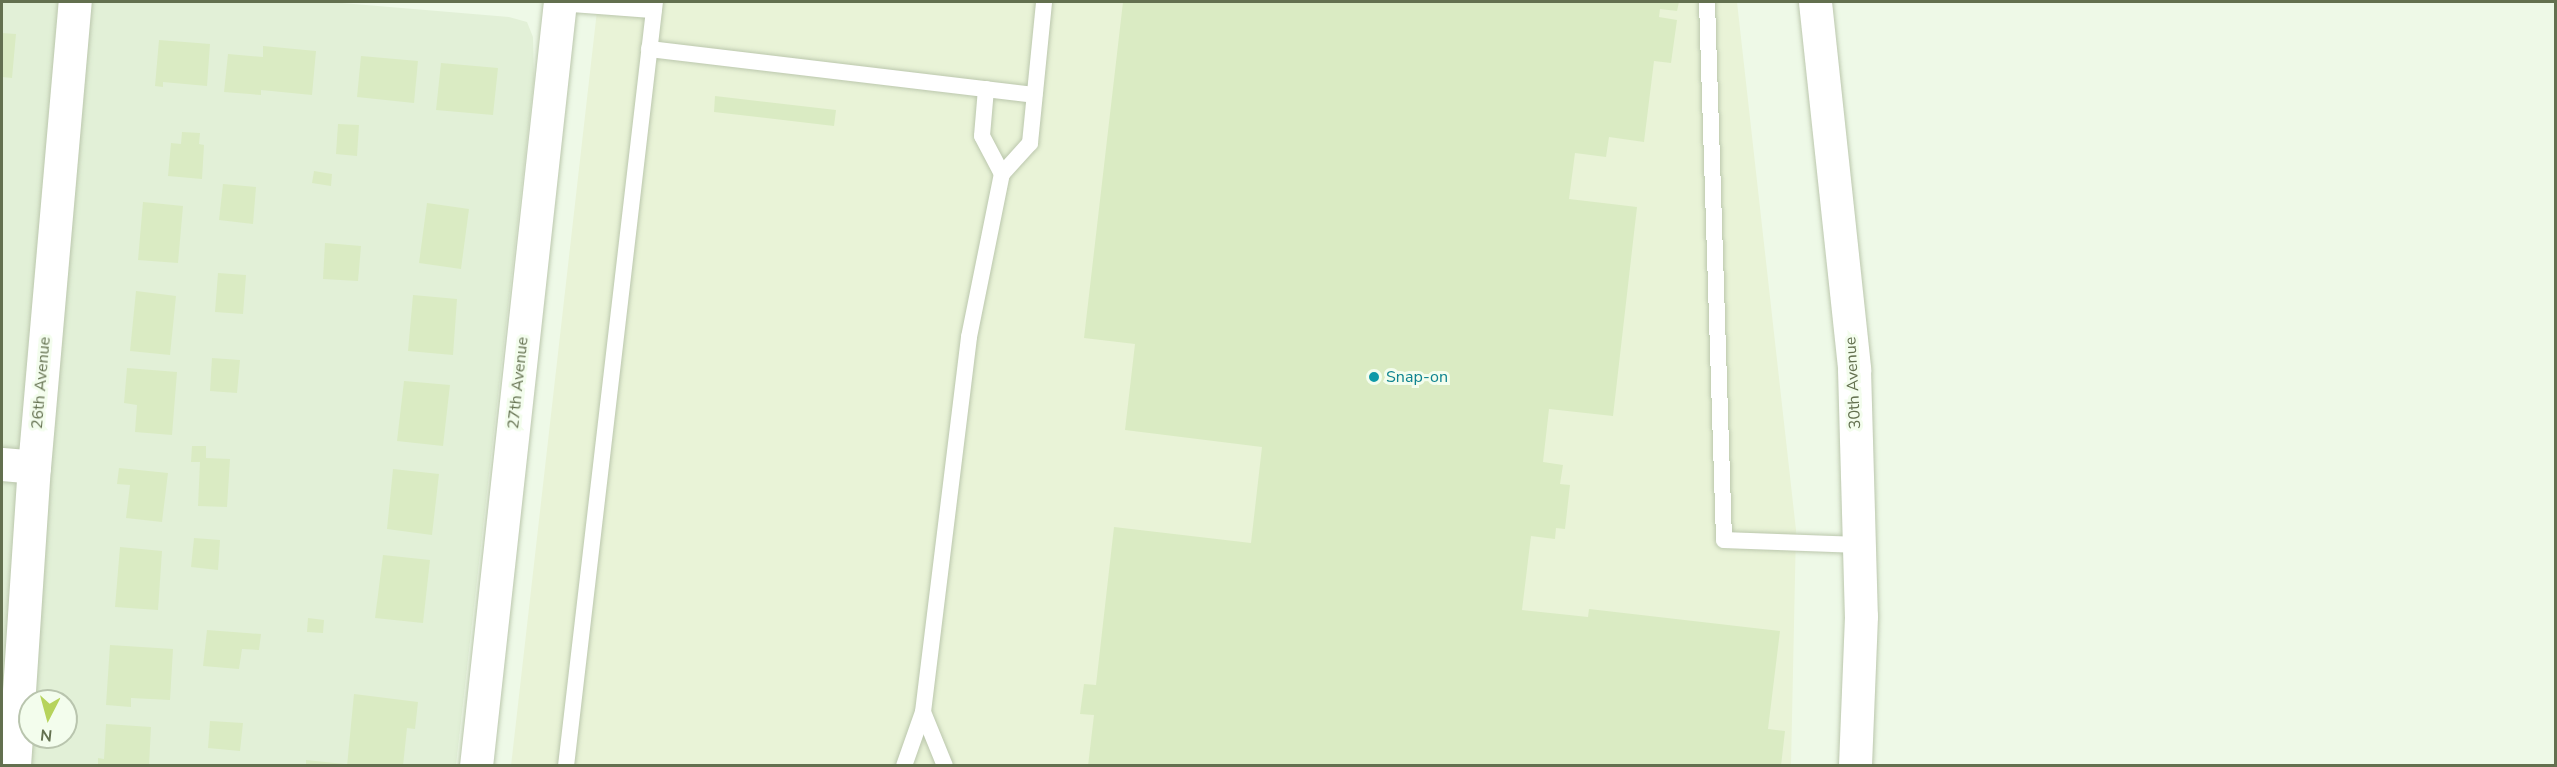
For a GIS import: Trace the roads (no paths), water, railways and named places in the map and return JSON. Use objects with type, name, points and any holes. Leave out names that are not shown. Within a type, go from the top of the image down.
[{"type":"street","name":"26th Avenue","points":[[14,765],[34,467],[75,2]]},
{"type":"street","name":"27th Avenue","points":[[476,765],[555,2]]},
{"type":"street","name":"30th Avenue","points":[[1815,2],[1854,369],[1861,616],[1855,765]]},
{"type":"street","points":[[2,464],[34,467]]},
{"type":"lane","points":[[555,2],[654,6],[566,765]]},
{"type":"lane","points":[[904,765],[923,712],[969,337],[1002,174],[1030,143],[1044,2]]},
{"type":"lane","points":[[1707,2],[1724,540],[1859,545]]},
{"type":"lane","points":[[649,49],[1034,95]]},
{"type":"lane","points":[[986,88],[981,136],[1002,174]]},
{"type":"lane","points":[[923,712],[945,765]]},
{"type":"place","name":"Snap-on","points":[[1374,377]]}]
